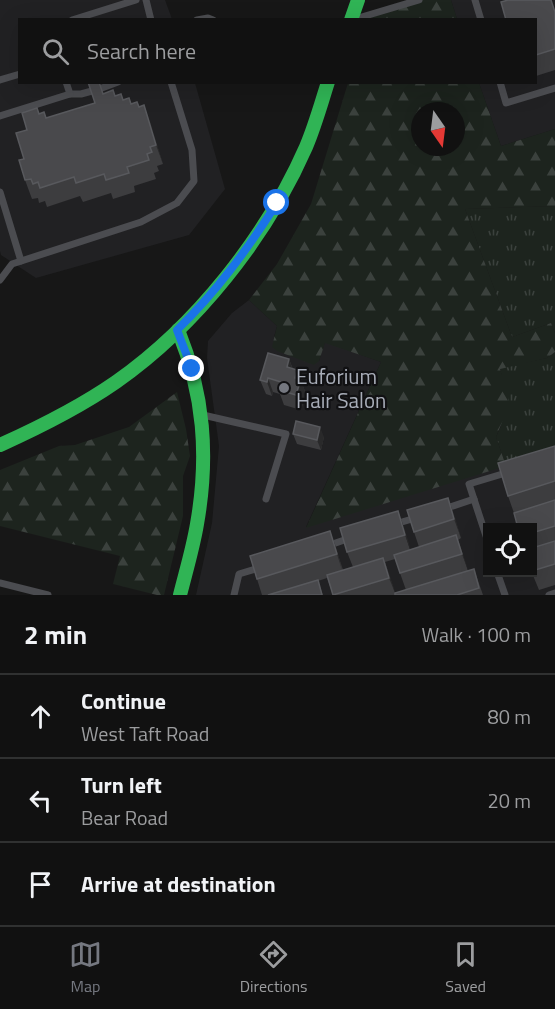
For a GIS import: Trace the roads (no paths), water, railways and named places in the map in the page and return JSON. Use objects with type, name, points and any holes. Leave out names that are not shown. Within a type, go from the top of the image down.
[{"type":"main road","points":[[354,18],[358,0]]},
{"type":"main road","points":[[0,445],[84,403],[152,355],[198,310],[250,246],[277,203],[303,153],[327,84]]},
{"type":"main road","points":[[177,330],[192,369],[201,414],[203,452],[197,524],[180,595]]},
{"type":"lane","points":[[78,18],[136,0]]},
{"type":"lane","points":[[146,0],[150,18]]},
{"type":"lane","points":[[360,18],[419,0]]},
{"type":"lane","points":[[475,0],[480,18]]},
{"type":"lane","points":[[0,80],[18,75]]},
{"type":"lane","points":[[67,84],[70,94]]},
{"type":"lane","points":[[102,88],[113,84]]},
{"type":"lane","points":[[0,280],[12,264],[141,222],[177,203],[194,181],[192,150],[172,84]]},
{"type":"lane","points":[[501,84],[506,103],[555,88]]},
{"type":"lane","points":[[0,116],[70,94],[92,91]]},
{"type":"lane","points":[[0,192],[21,261]]},
{"type":"lane","points":[[201,414],[286,434],[266,499]]},
{"type":"lane","points":[[483,527],[469,484],[512,471]]},
{"type":"lane","points":[[440,510],[474,499]]},
{"type":"lane","points":[[384,528],[429,513]]},
{"type":"lane","points":[[317,549],[362,535]]},
{"type":"lane","points":[[234,595],[239,574],[273,563]]},
{"type":"lane","points":[[501,577],[505,595]]},
{"type":"lane","points":[[0,584],[48,595]]},
{"type":"lane","points":[[549,595],[555,593]]},
{"type":"place","name":"Euforium Hair Salon","points":[[284,388]]}]
